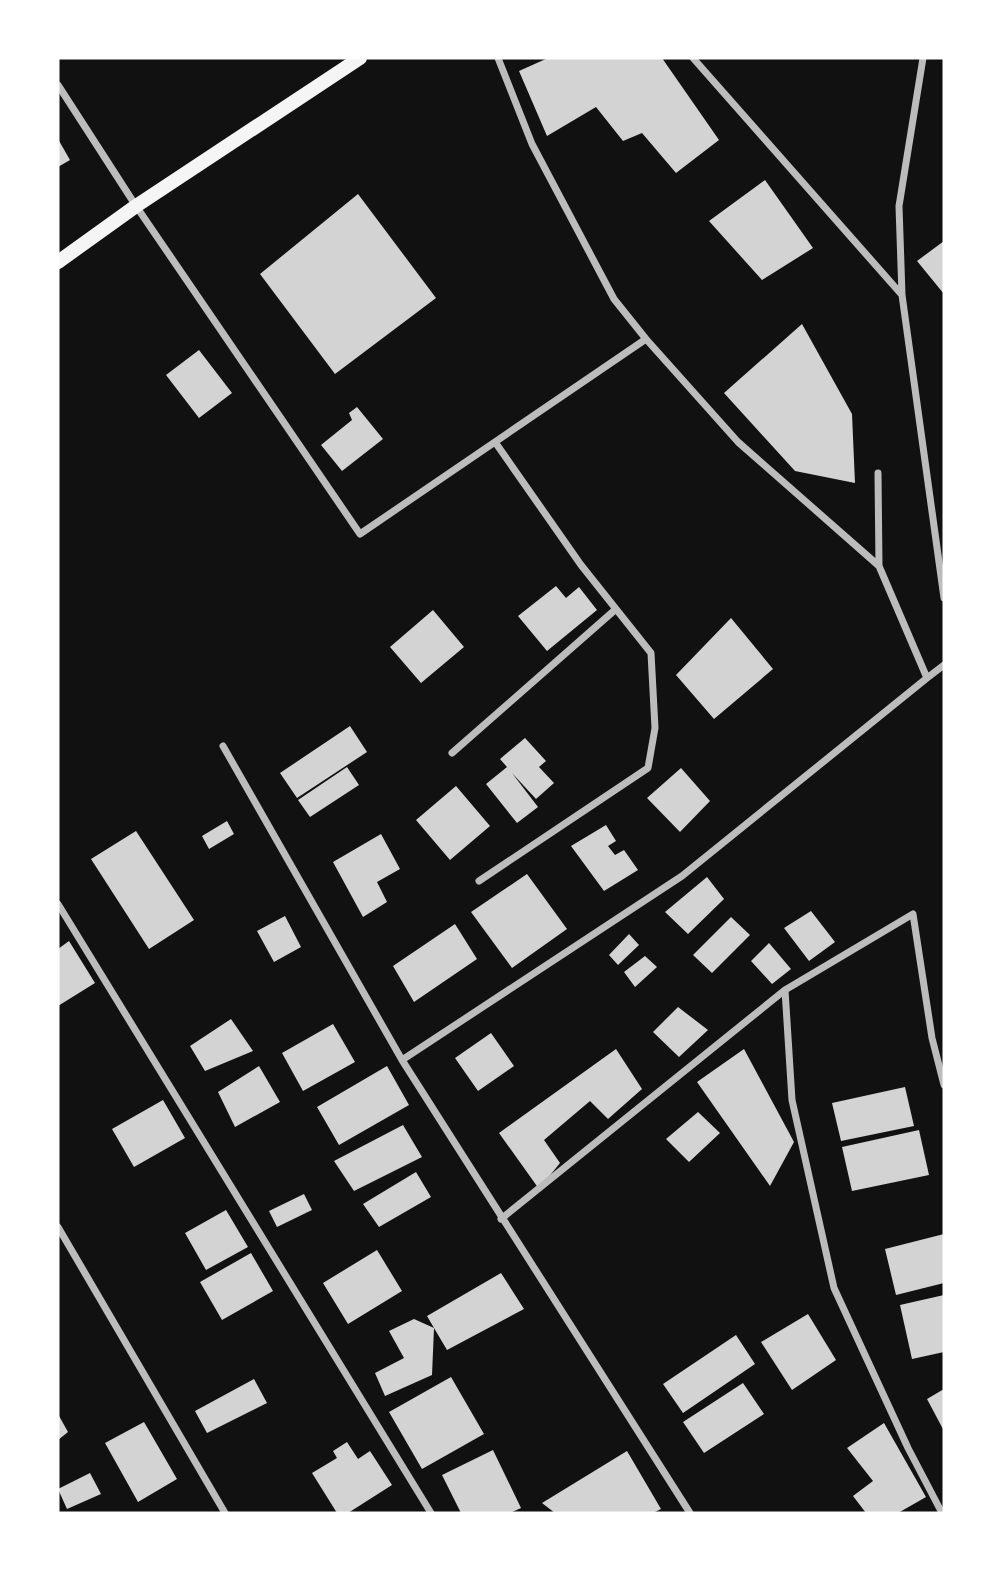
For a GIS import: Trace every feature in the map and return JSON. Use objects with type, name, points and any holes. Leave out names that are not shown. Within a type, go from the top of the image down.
[{"type":"main road","points":[[58,262],[136,206],[359,58]]},
{"type":"street","points":[[498,58],[532,144],[614,299],[646,340],[738,442],[879,566]]},
{"type":"street","points":[[693,58],[902,295]]},
{"type":"street","points":[[923,58],[899,206],[902,295],[944,598]]},
{"type":"street","points":[[58,85],[136,206],[359,534],[646,340]]},
{"type":"street","points":[[479,881],[648,768],[655,728],[651,653],[581,565],[495,442]]},
{"type":"street","points":[[878,473],[879,566],[928,678]]},
{"type":"street","points":[[452,753],[617,610]]},
{"type":"street","points":[[402,1060],[682,876],[944,665]]},
{"type":"street","points":[[223,746],[402,1060],[690,1513]]},
{"type":"street","points":[[58,904],[431,1513]]},
{"type":"street","points":[[501,1219],[785,990],[913,914],[932,1038],[944,1084]]},
{"type":"street","points":[[785,990],[792,1100],[834,1288],[908,1448],[942,1513]]},
{"type":"street","points":[[58,1227],[225,1513]]},
{"type":"building","points":[[548,58],[662,58],[719,140],[676,173],[642,133],[623,141],[596,107],[547,136],[519,71]]},
{"type":"building","points":[[58,139],[70,160],[58,167]]},
{"type":"building","points":[[765,180],[813,248],[762,280],[709,221]]},
{"type":"building","points":[[358,194],[436,298],[335,374],[260,274]]},
{"type":"building","points":[[944,241],[944,294],[917,261]]},
{"type":"building","points":[[802,324],[852,414],[855,483],[795,471],[724,393]]},
{"type":"building","points":[[199,350],[232,393],[199,418],[166,375]]},
{"type":"building","points":[[357,407],[383,439],[342,471],[321,445],[352,420],[349,413]]},
{"type":"building","points":[[556,586],[566,598],[579,587],[597,610],[547,651],[518,616]]},
{"type":"building","points":[[433,610],[464,647],[421,683],[390,647]]},
{"type":"building","points":[[731,618],[773,669],[714,719],[676,675]]},
{"type":"building","points":[[350,726],[367,752],[297,798],[280,773]]},
{"type":"building","points":[[525,738],[546,761],[539,767],[554,783],[536,799],[512,773],[538,807],[517,823],[486,784],[507,767],[500,759]]},
{"type":"building","points":[[347,767],[359,785],[310,817],[298,800]]},
{"type":"building","points":[[681,768],[710,801],[680,832],[647,798]]},
{"type":"building","points":[[456,786],[490,826],[450,860],[416,820]]},
{"type":"building","points":[[227,821],[234,834],[209,849],[202,836]]},
{"type":"building","points":[[606,825],[616,841],[608,846],[615,855],[624,850],[638,870],[604,891],[571,846]]},
{"type":"building","points":[[136,831],[194,920],[149,949],[91,859]]},
{"type":"building","points":[[381,834],[400,869],[377,882],[387,902],[363,917],[333,862]]},
{"type":"building","points":[[527,874],[567,929],[512,968],[471,912]]},
{"type":"building","points":[[707,877],[724,899],[688,934],[665,912]]},
{"type":"building","points":[[811,911],[835,942],[809,961],[784,928]]},
{"type":"building","points":[[285,916],[301,947],[274,962],[257,931]]},
{"type":"building","points":[[731,917],[750,935],[712,973],[693,955]]},
{"type":"building","points":[[455,924],[477,959],[414,1002],[393,966]]},
{"type":"building","points":[[629,934],[639,945],[618,965],[609,955]]},
{"type":"building","points":[[69,941],[95,983],[58,1006],[58,949]]},
{"type":"building","points":[[769,943],[791,969],[772,984],[751,961]]},
{"type":"building","points":[[645,956],[657,967],[635,987],[624,972]]},
{"type":"building","points":[[678,1007],[708,1030],[679,1057],[653,1032]]},
{"type":"building","points":[[231,1019],[253,1051],[205,1071],[190,1046]]},
{"type":"building","points":[[333,1024],[355,1062],[303,1091],[282,1053]]},
{"type":"building","points":[[491,1033],[514,1066],[478,1091],[455,1058]]},
{"type":"building","points":[[616,1049],[642,1089],[608,1119],[590,1101],[544,1140],[560,1163],[539,1189],[499,1133]]},
{"type":"building","points":[[744,1049],[794,1142],[770,1186],[697,1082]]},
{"type":"building","points":[[259,1066],[280,1102],[235,1127],[218,1092]]},
{"type":"building","points":[[387,1066],[409,1105],[339,1145],[317,1107]]},
{"type":"building","points":[[905,1087],[914,1126],[841,1141],[832,1103]]},
{"type":"building","points":[[163,1100],[185,1138],[134,1167],[112,1129]]},
{"type":"building","points":[[698,1112],[720,1133],[689,1162],[666,1139]]},
{"type":"building","points":[[403,1125],[422,1157],[354,1191],[334,1161]]},
{"type":"building","points":[[919,1130],[929,1175],[852,1191],[842,1147]]},
{"type":"building","points":[[416,1172],[431,1197],[379,1227],[363,1204]]},
{"type":"building","points":[[304,1194],[312,1210],[277,1227],[269,1211]]},
{"type":"building","points":[[226,1210],[248,1247],[206,1270],[185,1233]]},
{"type":"building","points":[[944,1234],[944,1283],[896,1295],[885,1249]]},
{"type":"building","points":[[377,1250],[402,1291],[348,1324],[323,1283]]},
{"type":"building","points":[[251,1253],[273,1291],[222,1320],[200,1282]]},
{"type":"building","points":[[501,1273],[524,1309],[447,1350],[427,1316]]},
{"type":"building","points":[[944,1295],[944,1352],[912,1359],[900,1305]]},
{"type":"building","points":[[808,1314],[836,1360],[792,1390],[761,1342]]},
{"type":"building","points":[[414,1319],[434,1328],[432,1375],[385,1396],[375,1373],[404,1358],[389,1331]]},
{"type":"building","points":[[736,1335],[755,1364],[683,1413],[663,1384]]},
{"type":"building","points":[[451,1377],[484,1434],[422,1469],[389,1412]]},
{"type":"building","points":[[254,1379],[267,1403],[207,1433],[195,1411]]},
{"type":"building","points":[[743,1383],[764,1414],[704,1453],[683,1422]]},
{"type":"building","points":[[944,1389],[944,1431],[927,1399]]},
{"type":"building","points":[[58,1414],[68,1432],[58,1440]]},
{"type":"building","points":[[144,1422],[177,1479],[138,1502],[105,1443]]},
{"type":"building","points":[[884,1423],[926,1497],[898,1513],[866,1513],[853,1496],[873,1481],[847,1448]]},
{"type":"building","points":[[347,1442],[358,1459],[370,1451],[392,1485],[348,1513],[337,1513],[312,1473],[337,1458],[333,1451]]},
{"type":"building","points":[[493,1450],[521,1508],[510,1513],[461,1513],[442,1475]]},
{"type":"building","points":[[627,1451],[661,1509],[653,1513],[555,1513],[542,1503]]},
{"type":"building","points":[[90,1473],[101,1494],[67,1509],[58,1489]]}]
